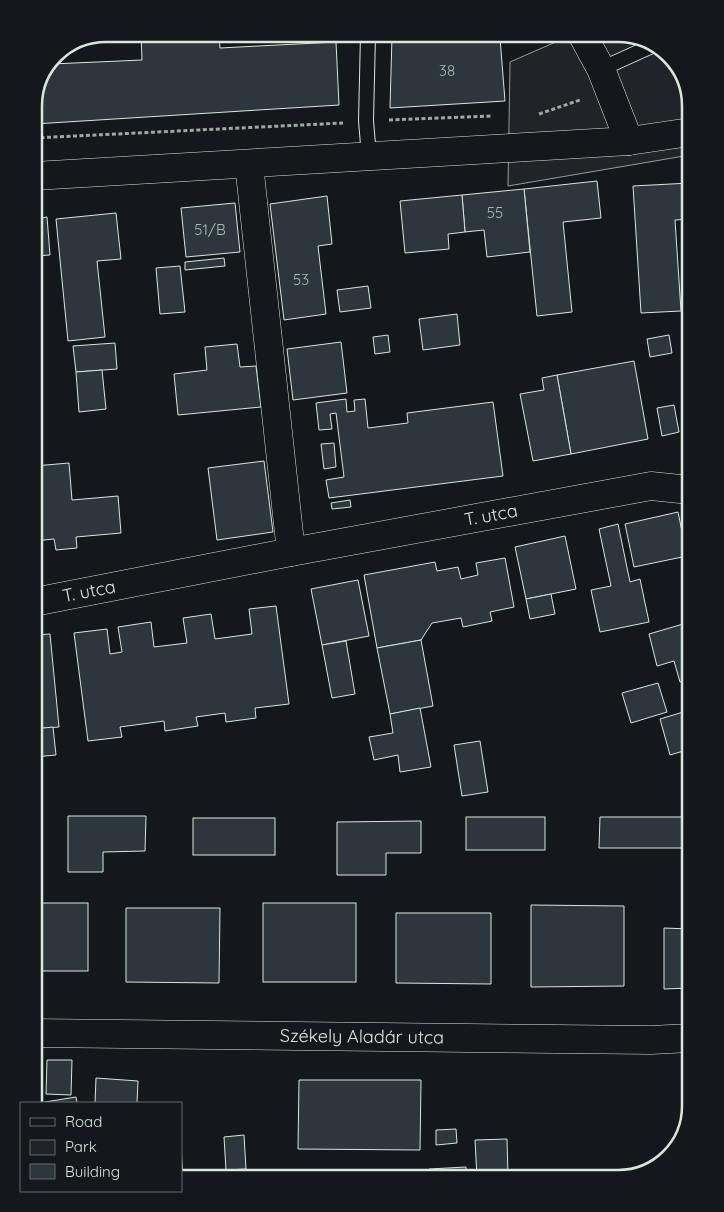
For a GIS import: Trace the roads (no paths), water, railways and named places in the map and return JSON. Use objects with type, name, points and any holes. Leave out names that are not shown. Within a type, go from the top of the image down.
[{"type":"street","points":[[587,43],[601,69],[630,141]]},
{"type":"street","points":[[43,176],[630,141],[682,133]]},
{"type":"street","points":[[249,164],[291,552]]},
{"type":"street","name":"T. utca","points":[[43,600],[291,552],[651,486],[682,489]]},
{"type":"street","name":"Székely Aladár utca","points":[[42,1033],[631,1040],[682,1038]]},
{"type":"lane","points":[[368,43],[366,121],[369,156]]},
{"type":"lane","points":[[601,69],[646,49]]}]
